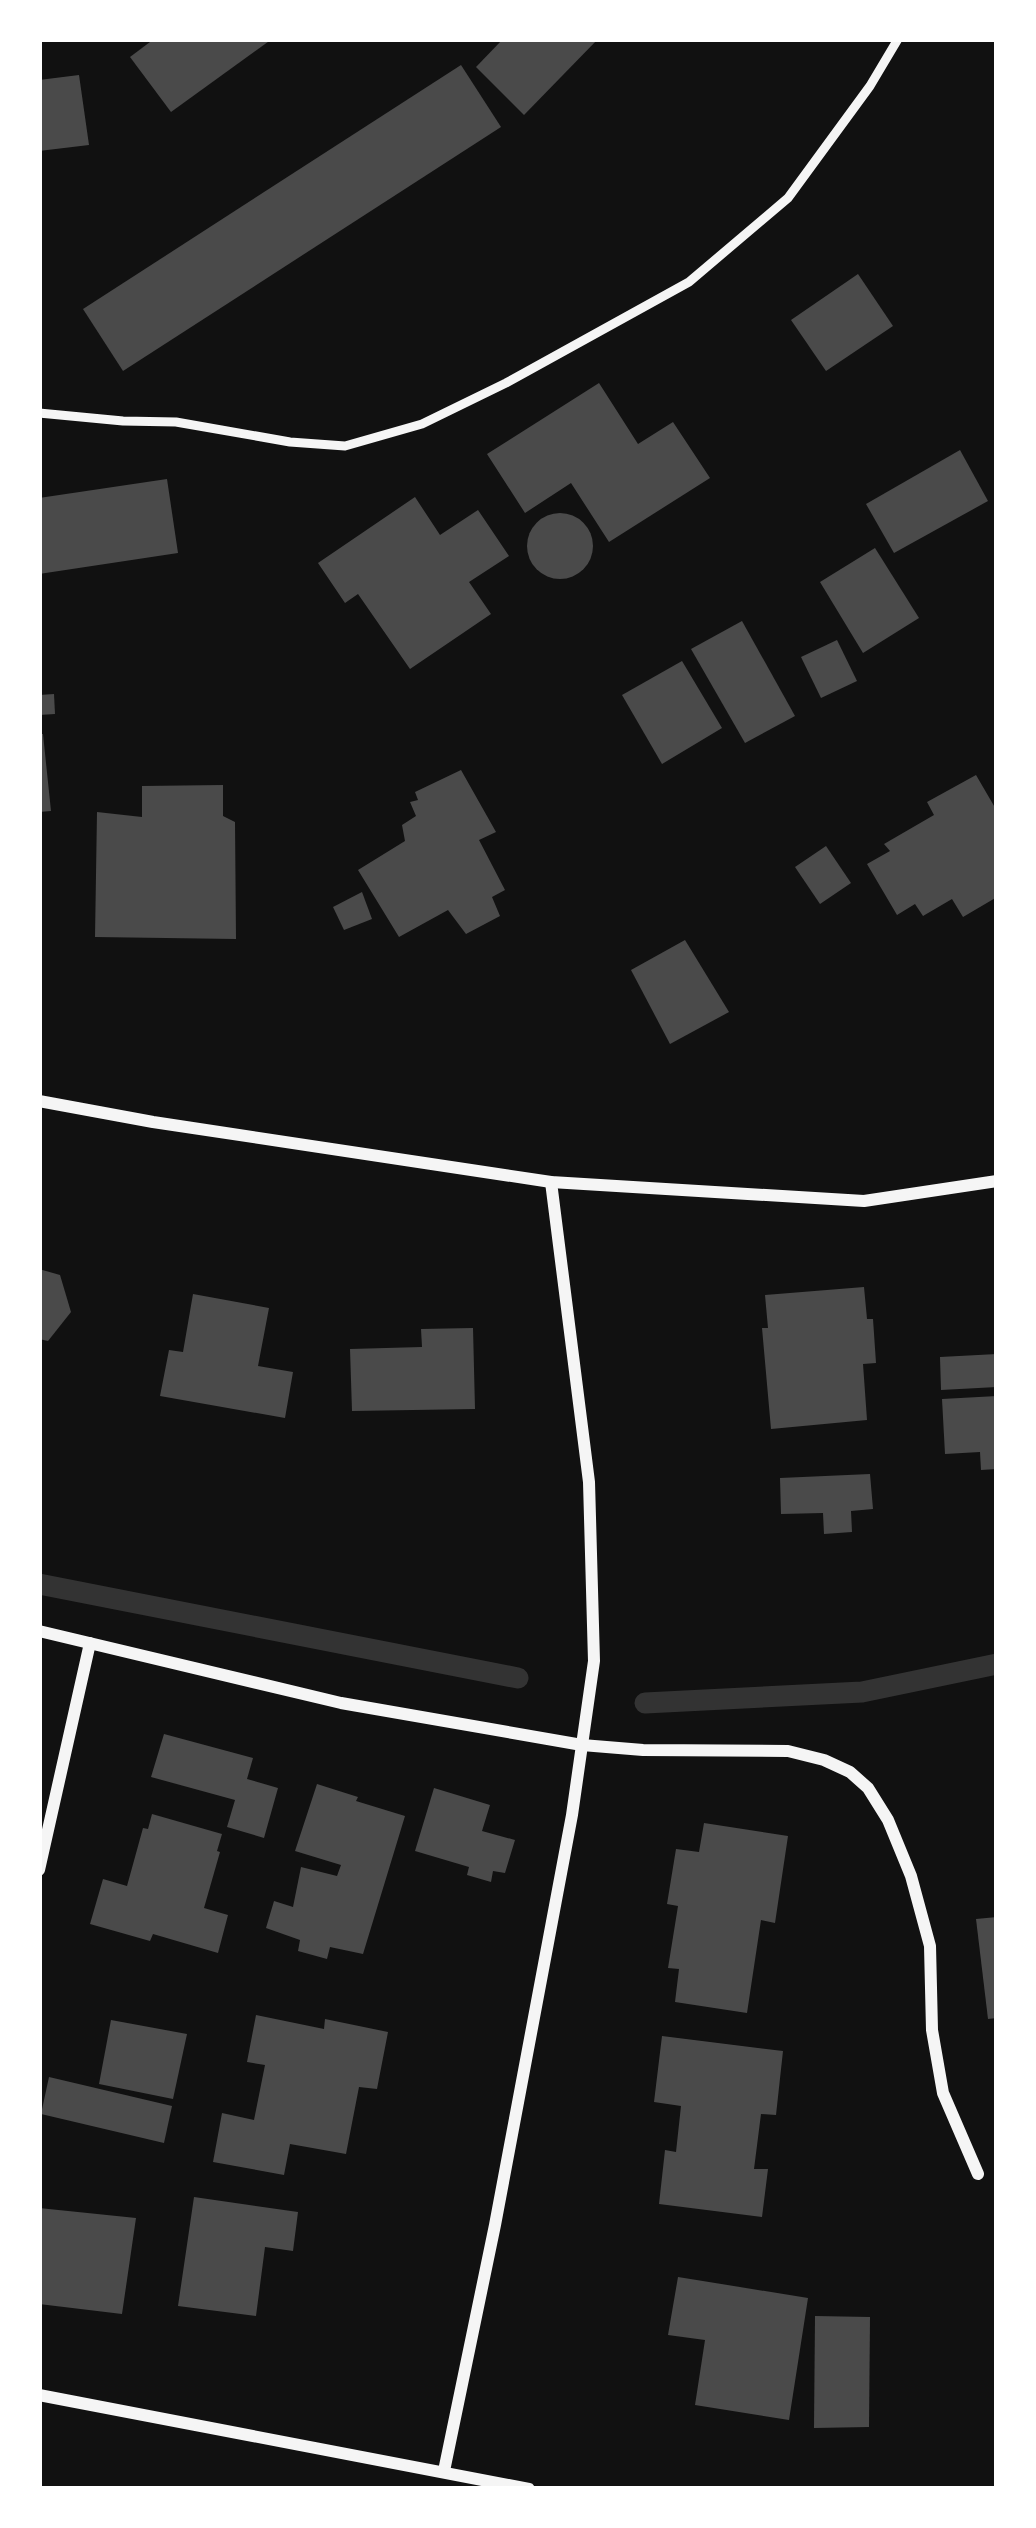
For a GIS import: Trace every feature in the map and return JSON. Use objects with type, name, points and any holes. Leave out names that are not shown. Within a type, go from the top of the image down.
[{"type":"street","points":[[39,1101],[551,1182],[864,1201],[997,1181]]},
{"type":"street","points":[[444,2471],[572,1815],[594,1661],[590,1482],[551,1182]]},
{"type":"street","points":[[39,1631],[341,1703],[581,1745],[788,1751],[850,1772],[868,1788],[888,1820],[920,1904],[930,1946],[932,2030],[943,2093],[978,2174]]},
{"type":"street","points":[[39,1870],[90,1643]]},
{"type":"street","points":[[39,2395],[530,2489]]},
{"type":"lane","points":[[39,412],[176,422],[290,442],[345,446],[422,424],[689,281],[788,198],[870,86],[898,39]]},
{"type":"building","points":[[154,39],[272,39],[171,112],[130,57]]},
{"type":"building","points":[[503,39],[598,39],[524,115],[476,67]]},
{"type":"building","points":[[461,65],[501,127],[123,371],[83,309]]},
{"type":"building","points":[[79,75],[89,145],[39,151],[39,80]]},
{"type":"building","points":[[858,274],[893,326],[826,371],[791,320]]},
{"type":"building","points":[[599,383],[638,444],[673,422],[710,478],[609,542],[571,483],[525,513],[487,454]]},
{"type":"building","points":[[960,450],[988,501],[894,553],[866,504]]},
{"type":"building","points":[[167,479],[178,553],[39,574],[39,498]]},
{"type":"building","points":[[415,497],[440,535],[478,510],[509,556],[469,582],[491,614],[410,669],[358,594],[345,603],[318,563]]},
{"type":"building","points":[[560,513],[583,523],[593,546],[583,569],[560,579],[537,569],[527,546],[537,523]]},
{"type":"building","points":[[875,548],[919,618],[863,653],[820,582]]},
{"type":"building","points":[[742,621],[795,716],[745,743],[691,649]]},
{"type":"building","points":[[837,640],[857,681],[821,698],[801,657]]},
{"type":"building","points":[[682,661],[722,728],[662,764],[622,695]]},
{"type":"building","points":[[54,694],[55,714],[39,715],[39,695]]},
{"type":"building","points":[[39,734],[43,734],[51,811],[39,812]]},
{"type":"building","points":[[461,770],[496,832],[479,840],[505,890],[492,897],[500,916],[466,934],[448,910],[399,937],[358,870],[405,841],[402,825],[416,816],[410,802],[418,800],[415,792]]},
{"type":"building","points":[[976,775],[997,811],[997,897],[963,917],[952,899],[923,916],[915,904],[897,915],[867,864],[890,851],[884,844],[934,815],[927,802]]},
{"type":"building","points":[[223,785],[223,816],[235,822],[236,939],[95,937],[97,812],[142,817],[142,786]]},
{"type":"building","points":[[826,846],[851,883],[820,904],[795,867]]},
{"type":"building","points":[[362,892],[372,919],[344,930],[333,907]]},
{"type":"building","points":[[685,940],[729,1012],[670,1044],[631,970]]},
{"type":"building","points":[[39,1269],[60,1275],[71,1312],[48,1341],[39,1339]]},
{"type":"building","points":[[864,1287],[867,1319],[873,1319],[876,1363],[863,1364],[867,1420],[771,1429],[762,1328],[768,1328],[765,1295]]},
{"type":"building","points":[[193,1294],[269,1308],[258,1366],[293,1372],[285,1418],[160,1396],[169,1350],[183,1352]]},
{"type":"building","points":[[473,1328],[475,1409],[352,1411],[350,1349],[422,1347],[421,1329]]},
{"type":"building","points":[[997,1354],[997,1387],[941,1390],[940,1357]]},
{"type":"building","points":[[997,1396],[997,1469],[981,1470],[980,1452],[945,1454],[942,1399]]},
{"type":"building","points":[[870,1474],[873,1509],[851,1511],[852,1532],[824,1534],[823,1513],[781,1514],[780,1478]]},
{"type":"building","points":[[164,1734],[253,1758],[247,1779],[278,1788],[264,1838],[227,1827],[235,1800],[151,1777]]},
{"type":"building","points":[[317,1784],[405,1816],[363,1954],[330,1947],[327,1959],[298,1951],[300,1940],[266,1928],[274,1901],[293,1907],[301,1867],[337,1876],[341,1865],[295,1851]]},
{"type":"building","points":[[434,1788],[490,1805],[482,1831],[515,1840],[505,1873],[493,1871],[491,1882],[467,1875],[469,1867],[415,1851]]},
{"type":"building","points":[[152,1814],[222,1834],[204,1908],[228,1915],[218,1953],[153,1934],[150,1941],[90,1924],[103,1879],[127,1886],[143,1828],[148,1829]]},
{"type":"building","points":[[704,1823],[788,1836],[775,1923],[761,1920],[747,2013],[675,2002],[679,1969],[668,1968],[678,1906],[667,1904],[676,1849],[699,1852]]},
{"type":"building","points":[[997,1917],[997,2018],[988,2019],[976,1919]]},
{"type":"building","points":[[256,2015],[324,2029],[325,2019],[388,2032],[377,2089],[359,2087],[346,2154],[290,2144],[284,2175],[213,2162],[222,2113],[254,2120],[265,2065],[247,2062]]},
{"type":"building","points":[[111,2020],[187,2034],[173,2099],[99,2084]]},
{"type":"building","points":[[662,2036],[783,2051],[776,2115],[761,2114],[754,2169],[768,2169],[762,2217],[659,2204],[665,2150],[676,2152],[681,2106],[654,2102]]},
{"type":"building","points":[[49,2077],[172,2106],[164,2143],[41,2114]]},
{"type":"building","points":[[194,2197],[298,2212],[293,2251],[265,2247],[256,2316],[178,2306]]},
{"type":"building","points":[[39,2208],[136,2218],[122,2314],[39,2304]]},
{"type":"building","points":[[678,2277],[808,2298],[789,2420],[695,2405],[705,2340],[668,2335]]},
{"type":"building","points":[[815,2316],[870,2317],[869,2427],[814,2428]]},
{"type":"waterway","points":[[39,1584],[518,1678]]},
{"type":"waterway","points":[[645,1703],[862,1692],[997,1664]]}]
